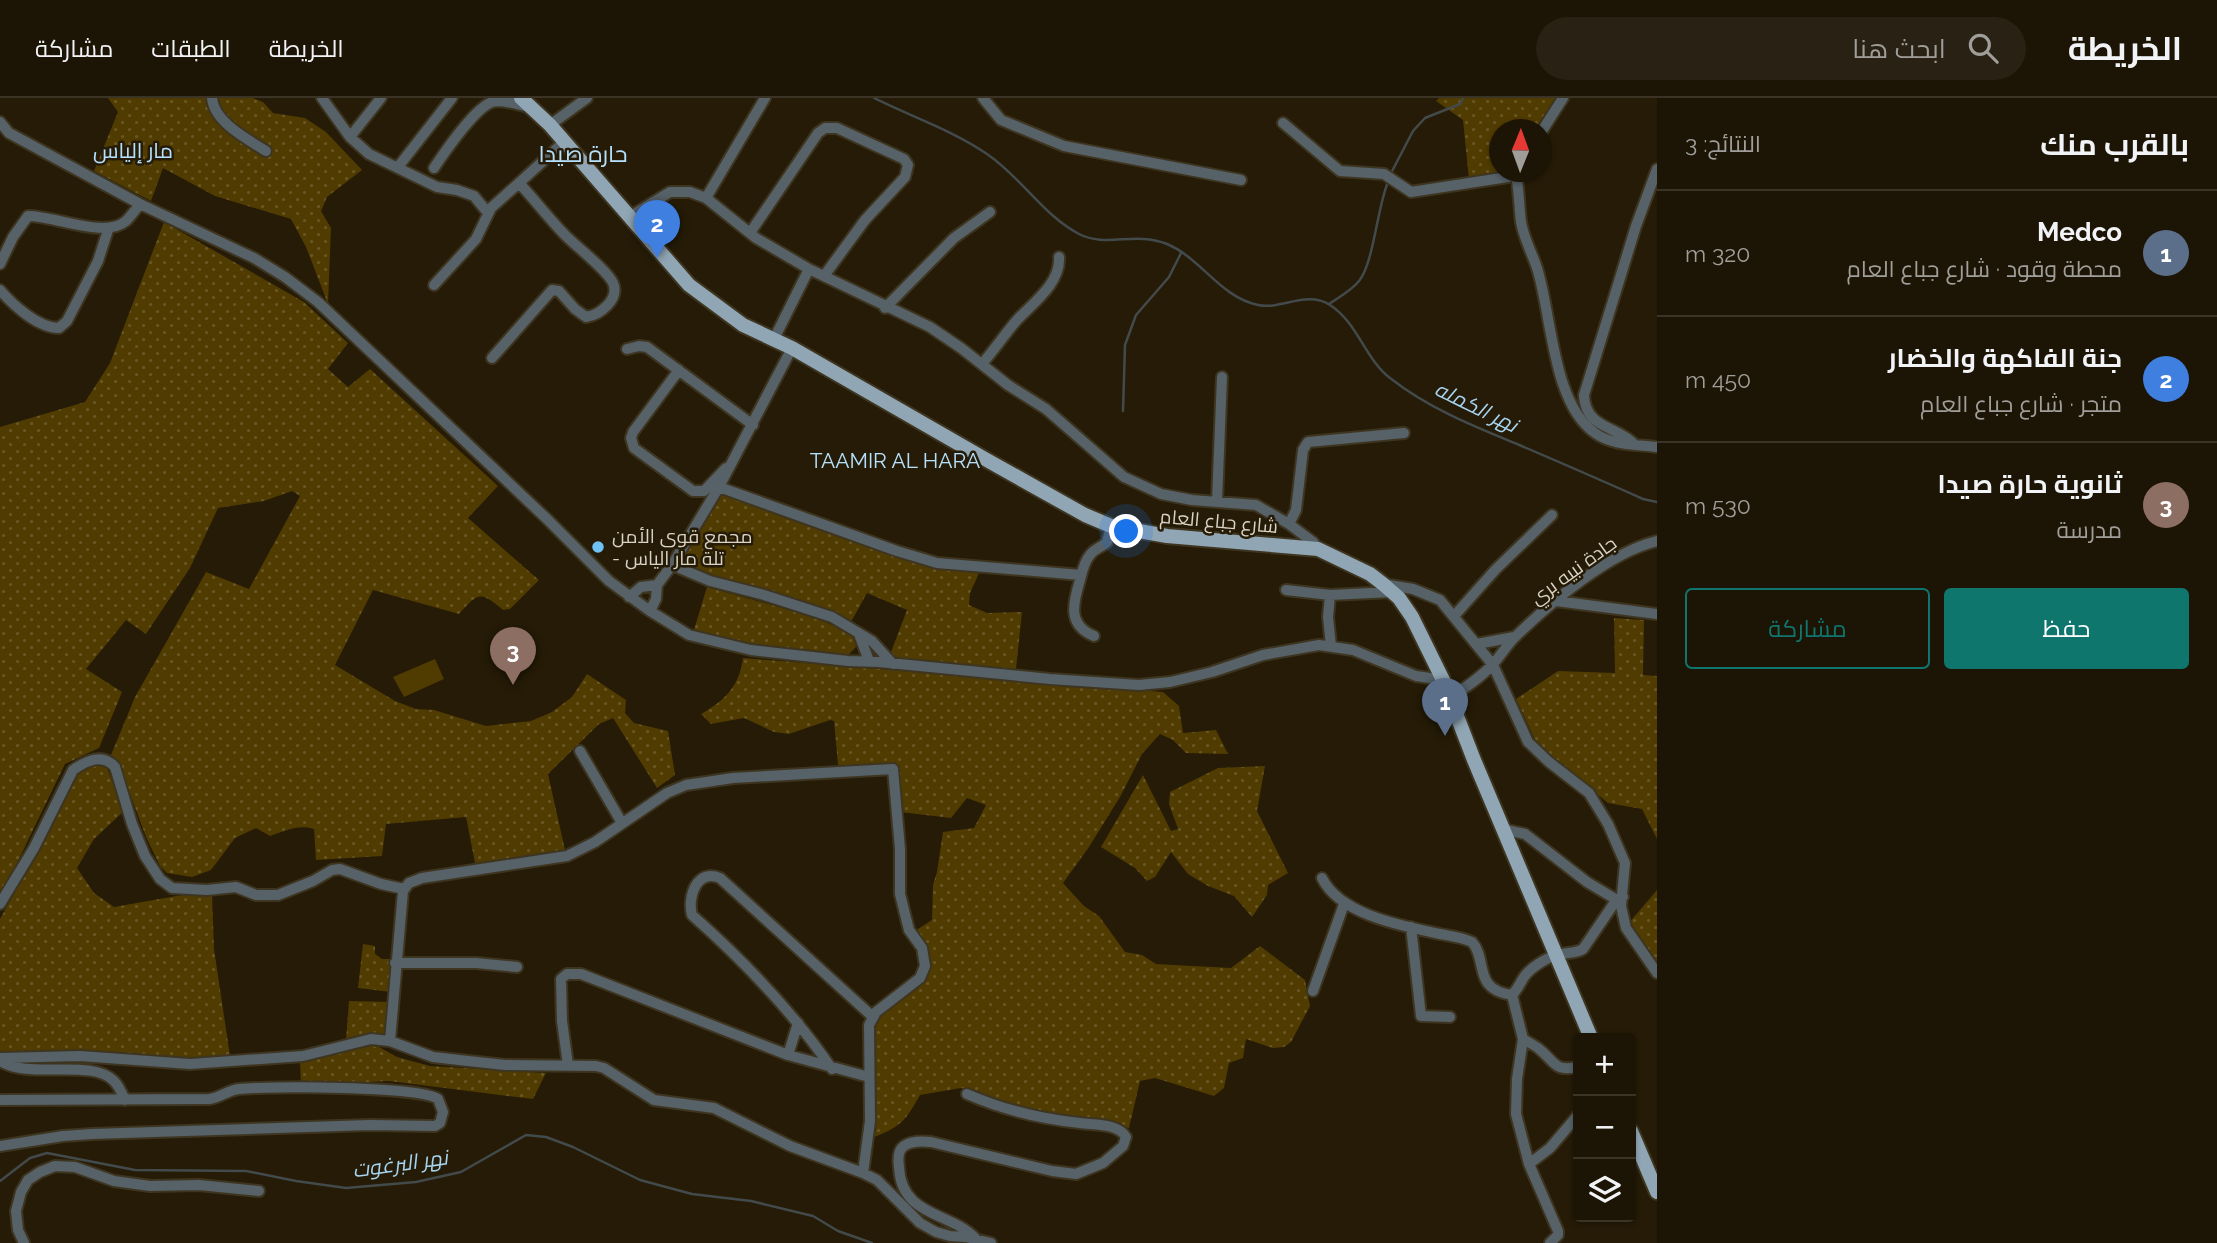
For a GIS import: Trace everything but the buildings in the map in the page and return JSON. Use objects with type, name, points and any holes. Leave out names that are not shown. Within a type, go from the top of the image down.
[{"type":"main road","name":"شارع جباع العام","points":[[525,102],[550,125],[689,285],[743,325],[792,348],[996,466],[1111,526],[1167,536],[1318,549],[1370,574],[1387,588],[1412,617],[1443,680],[1502,829],[1589,1033]]},
{"type":"main road","points":[[1636,1143],[1657,1192]]},
{"type":"street","points":[[212,98],[212,106],[222,119],[266,151]]},
{"type":"street","points":[[322,98],[349,137],[369,154],[437,187],[474,196],[488,213]]},
{"type":"street","points":[[349,137],[381,98]]},
{"type":"street","points":[[398,167],[452,98]]},
{"type":"street","points":[[550,125],[587,98]]},
{"type":"street","points":[[706,198],[765,98]]},
{"type":"street","points":[[983,98],[1001,120],[1064,146],[1241,180]]},
{"type":"street","points":[[1550,119],[1563,98]]},
{"type":"street","points":[[434,168],[453,139],[489,103],[525,102]]},
{"type":"street","points":[[0,122],[9,134],[140,204],[254,258],[285,277],[318,302],[547,519],[608,581],[689,635],[751,650],[1139,685],[1170,682],[1293,649],[1319,645],[1362,653],[1416,676],[1443,680]]},
{"type":"street","points":[[1283,123],[1340,171],[1388,177],[1408,190],[1416,192],[1489,178]]},
{"type":"street","points":[[750,233],[800,158],[818,133],[825,128],[837,128],[904,159],[908,166],[905,177],[865,220],[824,276]]},
{"type":"street","points":[[434,285],[475,239],[491,208],[564,142]]},
{"type":"street","points":[[1633,443],[1628,438],[1606,429],[1594,418],[1584,402],[1584,395],[1636,226],[1657,169]]},
{"type":"street","points":[[1518,182],[1524,237],[1537,269],[1557,363],[1564,386],[1577,412],[1593,432],[1605,440],[1657,447]]},
{"type":"street","points":[[492,358],[550,291],[559,291],[586,317],[602,312],[614,289],[609,276],[564,234],[519,183]]},
{"type":"street","points":[[629,217],[670,192],[690,192],[706,198],[750,233],[809,269],[930,327],[1008,385],[1046,408],[1124,477],[1161,494],[1256,505],[1289,524],[1318,549]]},
{"type":"street","points":[[0,264],[13,237],[28,216],[52,218],[94,229],[108,229],[126,221],[140,204]]},
{"type":"street","points":[[885,307],[954,238],[990,212]]},
{"type":"street","points":[[0,290],[45,326],[59,328],[67,321],[98,261],[108,229]]},
{"type":"street","points":[[982,365],[1016,321],[1050,285],[1058,269],[1059,257]]},
{"type":"street","points":[[774,339],[809,269]]},
{"type":"street","points":[[627,349],[643,346],[753,425]]},
{"type":"street","points":[[650,611],[656,599],[657,585],[719,487],[792,348]]},
{"type":"street","points":[[679,370],[633,432],[631,438],[634,449],[692,491],[704,491],[730,466]]},
{"type":"street","points":[[1217,501],[1222,377]]},
{"type":"street","points":[[1289,524],[1296,510],[1303,450],[1308,442],[1404,433]]},
{"type":"street","points":[[719,487],[872,543],[937,563],[1082,576]]},
{"type":"street","points":[[1455,615],[1496,569],[1552,515]]},
{"type":"street","points":[[1094,636],[1084,631],[1073,614],[1073,607],[1085,561],[1091,552],[1108,542],[1111,526]]},
{"type":"street","name":"جادة نبيه بري","points":[[1450,698],[1493,664],[1514,637],[1556,601],[1626,552],[1657,542]]},
{"type":"street","points":[[672,565],[710,581],[832,617],[872,641],[894,665]]},
{"type":"street","points":[[629,597],[642,587],[657,585]]},
{"type":"street","points":[[1286,590],[1330,596],[1387,588],[1413,589],[1440,600],[1455,615],[1493,664],[1528,742],[1589,793],[1598,806],[1625,863],[1620,898],[1626,928],[1657,972]]},
{"type":"street","points":[[1330,596],[1328,617],[1331,646]]},
{"type":"street","points":[[1556,601],[1657,614]]},
{"type":"street","points":[[859,634],[869,661]]},
{"type":"street","name":"جادة نبيه بري","points":[[1477,644],[1514,637]]},
{"type":"street","points":[[854,661],[861,655],[864,645]]},
{"type":"street","points":[[869,661],[875,657],[877,647]]},
{"type":"street","points":[[580,751],[622,823]]},
{"type":"street","points":[[0,904],[34,848],[73,770],[100,758],[109,760],[115,767],[145,856],[160,879],[172,888],[207,890],[236,887],[256,895],[278,895],[332,870],[340,869],[404,889]]},
{"type":"street","points":[[390,1041],[395,963],[404,889],[409,883],[422,878],[567,856],[595,842],[667,793],[686,785],[745,777],[893,769],[900,849],[900,894],[909,930],[922,948],[925,966],[920,978],[873,1017],[868,1034],[870,1121],[863,1173]]},
{"type":"street","points":[[1502,829],[1525,834],[1587,882],[1620,898]]},
{"type":"street","points":[[832,1069],[798,1024],[737,957],[692,915],[690,899],[701,879],[713,875],[720,878],[873,1017]]},
{"type":"street","points":[[1322,878],[1344,904],[1381,919],[1472,942],[1478,951],[1486,981],[1502,993],[1512,995]]},
{"type":"street","points":[[1558,1240],[1550,1210],[1529,1164],[1516,1114],[1517,1079],[1523,1039],[1512,995],[1526,974],[1555,955],[1579,952],[1620,898]]},
{"type":"street","points":[[1313,991],[1344,904]]},
{"type":"street","points":[[1411,927],[1421,1016],[1450,1017]]},
{"type":"street","points":[[395,963],[477,963],[517,967]]},
{"type":"street","points":[[568,1065],[560,995],[561,979],[571,973],[581,974],[788,1055],[869,1077]]},
{"type":"street","points":[[788,1055],[798,1024]]},
{"type":"street","points":[[1523,1039],[1539,1049],[1557,1068],[1573,1068]]},
{"type":"street","points":[[0,1060],[80,1056],[190,1064],[303,1055],[362,1041],[390,1041],[412,1051],[445,1058],[505,1065],[604,1068],[654,1100],[714,1108],[790,1146],[863,1173],[877,1180],[920,1223],[950,1236],[975,1238],[991,1243]]},
{"type":"street","points":[[0,1060],[18,1068],[98,1072],[116,1082],[125,1100]]},
{"type":"street","points":[[0,1100],[212,1099],[238,1089],[366,1089],[428,1094],[438,1099],[443,1112],[440,1123],[435,1126],[370,1125],[92,1134],[0,1146]]},
{"type":"street","points":[[967,1094],[983,1101],[1053,1119],[1111,1127],[1123,1132],[1126,1137],[1124,1146],[1103,1163],[1076,1174],[1052,1171],[931,1142],[915,1142],[903,1146],[899,1168],[901,1183],[911,1197],[932,1214],[966,1228],[975,1238]]},
{"type":"street","points":[[1529,1164],[1550,1148],[1573,1121]]},
{"type":"street","points":[[24,1243],[18,1230],[16,1211],[21,1192],[28,1180],[55,1166],[75,1167],[114,1181],[150,1186],[199,1185],[259,1191]]},
{"type":"shaded area","points":[[108,98],[253,98],[263,102],[273,113],[305,118],[326,132],[362,170],[327,197],[321,211],[331,228],[328,304],[306,247],[291,219],[215,196],[163,168],[151,201],[94,171],[118,112]]},
{"type":"shaded area","points":[[1439,98],[1556,98],[1542,119],[1489,119],[1489,176],[1469,180],[1463,120],[1436,101]]},
{"type":"shaded area","points":[[164,222],[304,302],[348,343],[328,369],[348,387],[370,369],[498,486],[468,518],[539,580],[510,609],[503,610],[480,597],[471,601],[459,614],[373,590],[335,665],[395,701],[416,709],[434,710],[486,726],[531,721],[552,712],[572,697],[587,674],[626,700],[625,713],[634,723],[668,731],[675,775],[657,788],[613,718],[599,724],[548,774],[565,850],[561,853],[475,863],[466,817],[386,824],[382,856],[316,860],[314,829],[297,828],[270,836],[256,828],[235,838],[211,870],[192,877],[167,873],[160,866],[146,837],[120,767],[111,755],[135,697],[206,572],[249,589],[300,496],[292,491],[264,501],[218,508],[190,568],[146,634],[126,620],[86,669],[122,692],[99,748],[65,764],[0,898],[0,427],[85,402],[110,363]]},
{"type":"shaded area","points":[[722,492],[931,568],[980,571],[970,593],[969,605],[987,613],[1022,612],[1016,669],[898,662],[891,652],[907,610],[867,593],[851,622],[795,598],[716,578],[688,567],[681,561]]},
{"type":"shaded area","points":[[707,587],[828,623],[853,636],[856,647],[846,657],[744,646],[693,633]]},
{"type":"shaded area","points":[[1614,618],[1644,620],[1643,675],[1657,676],[1657,839],[1642,809],[1608,803],[1538,746],[1516,699],[1558,671],[1615,673]]},
{"type":"shaded area","points":[[743,658],[1163,692],[1179,706],[1183,733],[1216,730],[1228,754],[1186,753],[1173,740],[1160,734],[1142,754],[1120,797],[1063,883],[1084,906],[1099,916],[1125,952],[1142,955],[1156,964],[1231,968],[1260,946],[1305,980],[1310,1006],[1291,1042],[1284,1047],[1273,1048],[1246,1039],[1243,1058],[1229,1063],[1224,1088],[1214,1096],[1155,1078],[1140,1081],[1129,1128],[1021,1108],[961,1088],[920,1095],[902,1122],[874,1137],[875,1054],[872,1032],[875,1021],[891,1003],[921,983],[929,959],[927,948],[915,931],[932,920],[933,885],[943,832],[974,828],[986,805],[967,798],[951,818],[900,812],[897,766],[838,765],[834,721],[789,734],[774,732],[744,718],[711,724],[701,714],[730,692],[738,677]]},
{"type":"shaded area","points":[[435,659],[444,679],[404,697],[393,677]]},
{"type":"shaded area","points":[[90,765],[107,768],[124,811],[94,839],[77,868],[94,893],[114,907],[182,895],[212,895],[214,949],[230,1056],[175,1060],[0,1052],[0,919],[53,823],[74,778]]},
{"type":"shaded area","points":[[1265,766],[1257,811],[1288,873],[1268,885],[1267,895],[1252,917],[1234,896],[1208,886],[1188,874],[1171,852],[1155,877],[1147,881],[1135,868],[1101,847],[1143,775],[1171,831],[1178,829],[1169,804],[1170,792],[1218,768]]},
{"type":"shaded area","points":[[1657,890],[1657,962],[1628,924]]},
{"type":"shaded area","points":[[363,944],[375,946],[375,954],[382,959],[393,959],[391,992],[358,988]]},
{"type":"shaded area","points":[[349,1001],[390,1002],[387,1035],[346,1040]]},
{"type":"shaded area","points":[[371,1046],[430,1066],[546,1073],[533,1099],[389,1081],[301,1085],[300,1061],[343,1049]]},
{"type":"waterway","name":"نهر الكمله","points":[[874,98],[974,145],[999,163],[1054,217],[1079,234],[1100,240],[1144,239],[1167,244],[1190,258],[1221,286],[1245,301],[1258,305],[1312,299],[1330,305],[1348,321],[1381,370],[1405,389],[1451,416],[1643,499],[1657,502]]},
{"type":"waterway","points":[[1390,175],[1413,131],[1425,118],[1460,104],[1463,98]]},
{"type":"waterway","points":[[1329,304],[1352,288],[1364,272],[1388,182]]},
{"type":"waterway","points":[[1123,411],[1125,345],[1136,315],[1169,277],[1181,253]]},
{"type":"waterway","name":"نهر البرغوت","points":[[0,1181],[30,1158],[47,1153],[135,1170],[246,1171],[346,1188],[416,1182],[461,1172],[526,1135],[546,1137],[573,1147],[640,1180],[692,1194],[751,1201],[813,1216],[838,1231],[872,1243]]},
{"type":"place","name":"جنة الفاكهة والخضار","points":[[657,258]]},
{"type":"place","name":"مجمع قوى الأمن - تلة مار الياس","points":[[598,547]]},
{"type":"place","name":"ثانوية حارة صيدا","points":[[513,685]]},
{"type":"place","name":"Medco","points":[[1445,736]]},
{"type":"district","name":"مار إلياس","points":[[133,151]]},
{"type":"district","name":"حارة صيدا","points":[[583,154]]},
{"type":"district","name":"TAAMIR AL HARA","points":[[895,461]]}]
